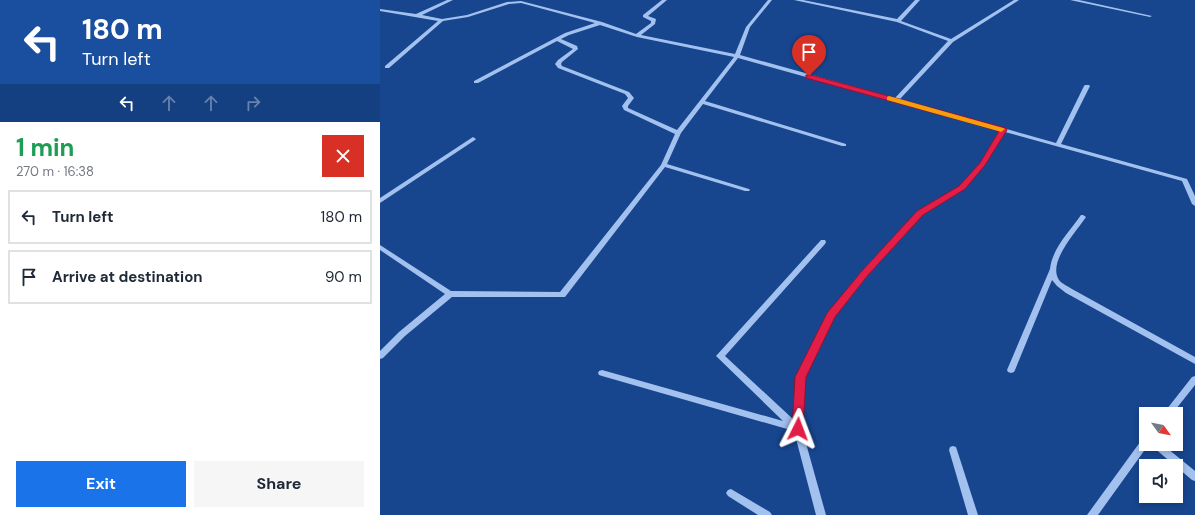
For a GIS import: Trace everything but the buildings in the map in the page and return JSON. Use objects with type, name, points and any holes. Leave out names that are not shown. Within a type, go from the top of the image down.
[{"type":"street","points":[[417,16],[451,0]]},
{"type":"street","points":[[637,36],[653,24],[654,20],[645,16],[665,0]]},
{"type":"street","points":[[380,247],[450,294],[562,295],[664,165],[678,133],[736,56],[748,27],[770,0]]},
{"type":"street","points":[[796,0],[898,21],[951,41]]},
{"type":"street","points":[[898,21],[918,0]]},
{"type":"street","points":[[896,100],[951,41],[1017,0]]},
{"type":"street","points":[[1072,0],[1150,16]]},
{"type":"street","points":[[380,10],[442,20],[468,16],[516,2],[537,5],[600,23],[637,36],[736,56],[1184,180],[1195,204]]},
{"type":"street","points":[[387,67],[442,20]]},
{"type":"street","points":[[476,82],[567,34],[600,23]]},
{"type":"street","points":[[558,40],[575,47],[576,49],[560,61],[558,64],[560,67],[627,93],[631,98],[625,106],[626,110],[678,133]]},
{"type":"street","points":[[1058,145],[1087,86]]},
{"type":"street","points":[[702,102],[844,145]]},
{"type":"street","points":[[820,515],[798,429],[800,377],[831,315],[865,273],[920,213],[962,188],[983,164],[1003,130]]},
{"type":"street","points":[[380,201],[473,139]]},
{"type":"street","points":[[664,165],[747,190]]},
{"type":"street","points":[[1011,370],[1052,271],[1056,255],[1083,217]]},
{"type":"street","points":[[798,429],[720,356],[824,242]]},
{"type":"street","points":[[1052,271],[1055,280],[1069,291],[1195,361]]},
{"type":"street","points":[[380,356],[402,334],[450,294]]},
{"type":"street","points":[[602,373],[798,429]]},
{"type":"street","points":[[1172,407],[1195,378]]},
{"type":"street","points":[[953,450],[973,515]]},
{"type":"street","points":[[1092,515],[1139,451]]},
{"type":"street","points":[[1164,451],[1195,477]]},
{"type":"street","points":[[731,493],[767,515]]},
{"type":"slow traffic","points":[[889,98],[1001,129]]},
{"type":"route","points":[[798,429],[800,377],[831,315],[865,273],[920,213],[962,188],[983,164],[1003,130],[809,76]]}]
